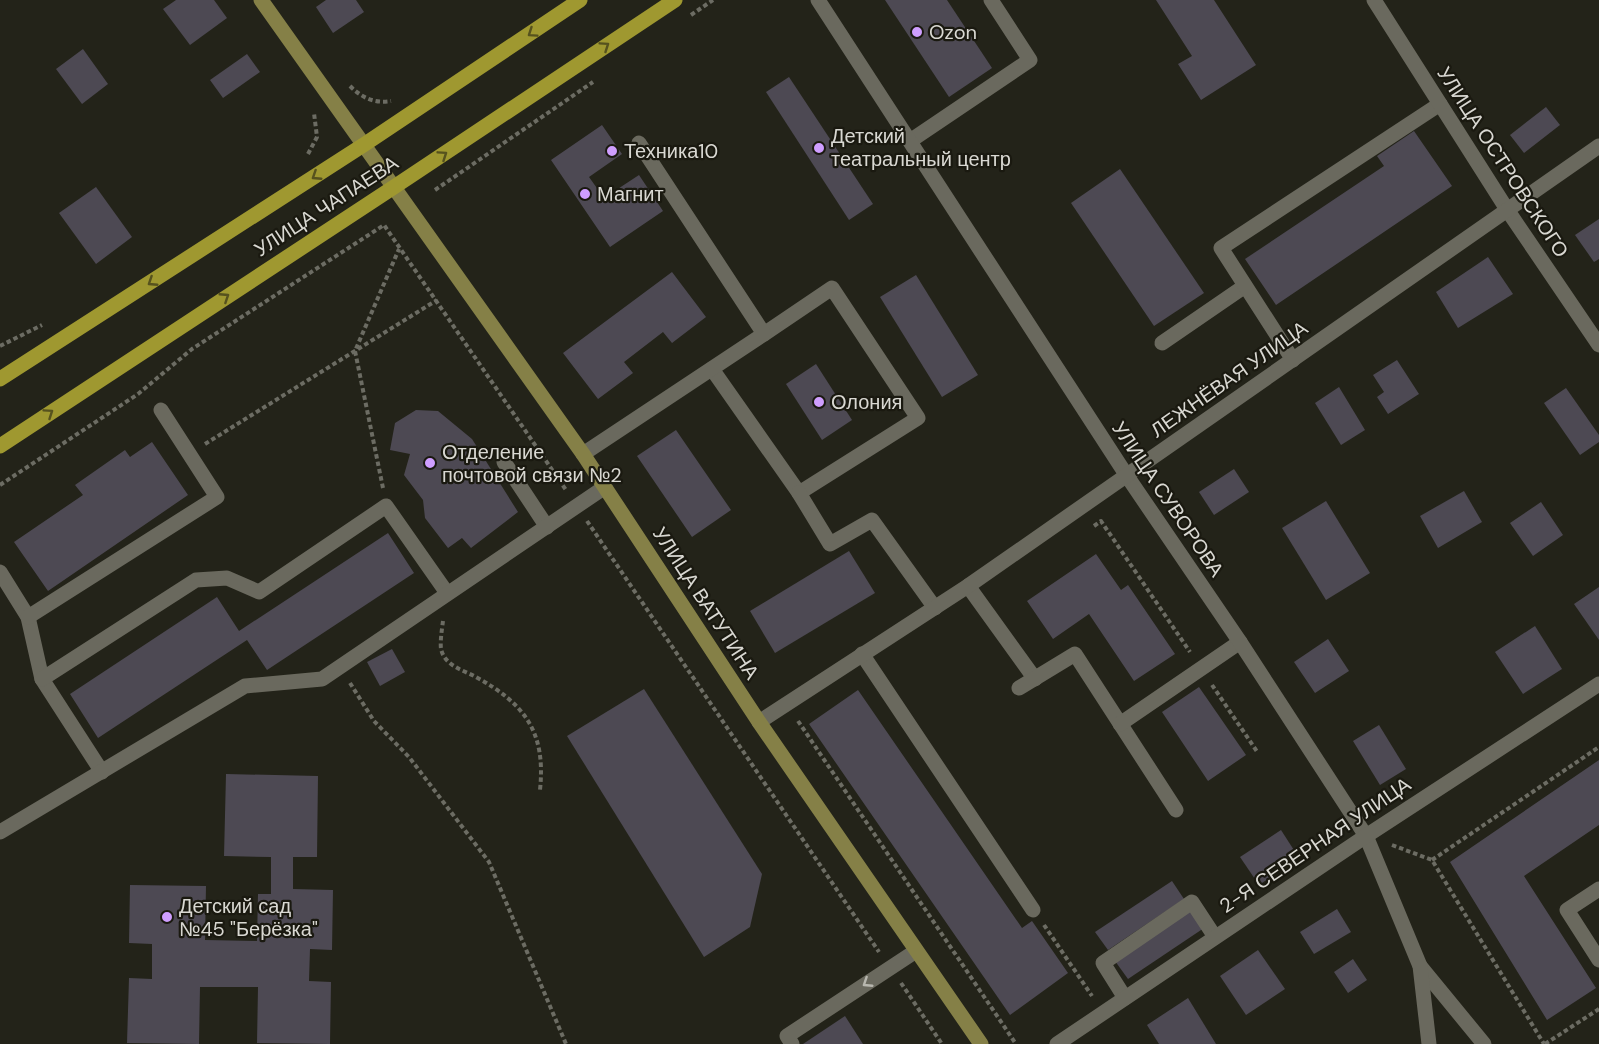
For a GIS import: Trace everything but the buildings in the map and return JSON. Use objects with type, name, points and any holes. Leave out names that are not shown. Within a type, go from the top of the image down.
[{"type":"main road","name":"УЛИЦА ВАТУТИНА","points":[[261,0],[583,454],[759,722],[981,1044]]},
{"type":"main road","name":"УЛИЦА ЧАПАЕВА","points":[[0,379],[365,144],[580,0]]},
{"type":"main road","name":"УЛИЦА ЧАПАЕВА","points":[[0,446],[675,0]]},
{"type":"street","name":"УЛИЦА СУВОРОВА","points":[[818,0],[1127,476],[1240,642],[1366,836],[1420,966],[1430,1044]]},
{"type":"street","points":[[910,141],[1030,60],[991,0]]},
{"type":"street","name":"УЛИЦА ОСТРОВСКОГО","points":[[1374,0],[1508,211],[1599,345]]},
{"type":"street","points":[[1293,360],[1221,248],[1440,104]]},
{"type":"street","points":[[639,143],[764,334]]},
{"type":"street","name":"ЛЕЖНЁВАЯ УЛИЦА","points":[[759,722],[968,586],[1599,146]]},
{"type":"street","points":[[1162,343],[1245,286]]},
{"type":"street","points":[[583,454],[832,288],[918,418],[799,493]]},
{"type":"street","points":[[712,369],[799,493],[830,544],[872,520],[935,608]]},
{"type":"street","points":[[28,617],[217,496],[160,410]]},
{"type":"street","points":[[504,462],[547,527]]},
{"type":"street","points":[[0,832],[245,686],[322,679],[605,487]]},
{"type":"street","points":[[42,679],[196,580],[227,578],[259,592],[386,506],[447,593]]},
{"type":"street","points":[[0,572],[28,617],[42,679],[102,772]]},
{"type":"street","points":[[968,586],[1035,679]]},
{"type":"street","points":[[1120,724],[1240,642]]},
{"type":"street","points":[[862,654],[1033,910]]},
{"type":"street","points":[[1019,688],[1075,654],[1176,810]]},
{"type":"street","name":"2-Я СЕВЕРНАЯ УЛИЦА","points":[[1056,1044],[1366,836],[1599,684]]},
{"type":"street","points":[[1599,889],[1567,910],[1599,960]]},
{"type":"street","points":[[1125,998],[1103,963],[1192,902],[1215,937]]},
{"type":"street","points":[[792,1044],[787,1035],[916,951]]},
{"type":"street","points":[[1420,966],[1484,1044]]},
{"type":"path","points":[[685,20],[713,0]]},
{"type":"path","points":[[435,190],[598,79]]},
{"type":"path","points":[[345,81],[365,98],[379,103],[393,101]]},
{"type":"path","points":[[0,485],[138,394],[192,349],[384,225],[942,1044]]},
{"type":"path","points":[[386,506],[355,351],[399,248]]},
{"type":"path","points":[[189,454],[437,300]]},
{"type":"path","points":[[1092,527],[1101,521],[1258,753]]},
{"type":"path","points":[[447,593],[441,649],[453,666],[475,676],[502,693],[529,719],[540,745],[542,774],[540,790]]},
{"type":"path","points":[[340,667],[374,721],[409,757],[489,862],[567,1044]]},
{"type":"path","points":[[806,714],[797,720],[1016,1044]]},
{"type":"path","points":[[1432,860],[1599,747]]},
{"type":"path","points":[[1366,836],[1432,860],[1545,1044],[1599,1009]]},
{"type":"path","points":[[1033,910],[1104,1012]]},
{"type":"place","name":"Ozon","points":[[917,32]]},
{"type":"place","name":"Детский театральный центр","points":[[819,148]]},
{"type":"place","name":"Техника10","points":[[612,151]]},
{"type":"place","name":"Магнит","points":[[585,194]]},
{"type":"place","name":"Олония","points":[[819,402]]},
{"type":"place","name":"Отделение почтовой связи №2","points":[[430,463]]},
{"type":"place","name":"Детский сад №45 \"Берёзка\"","points":[[167,917]]}]
